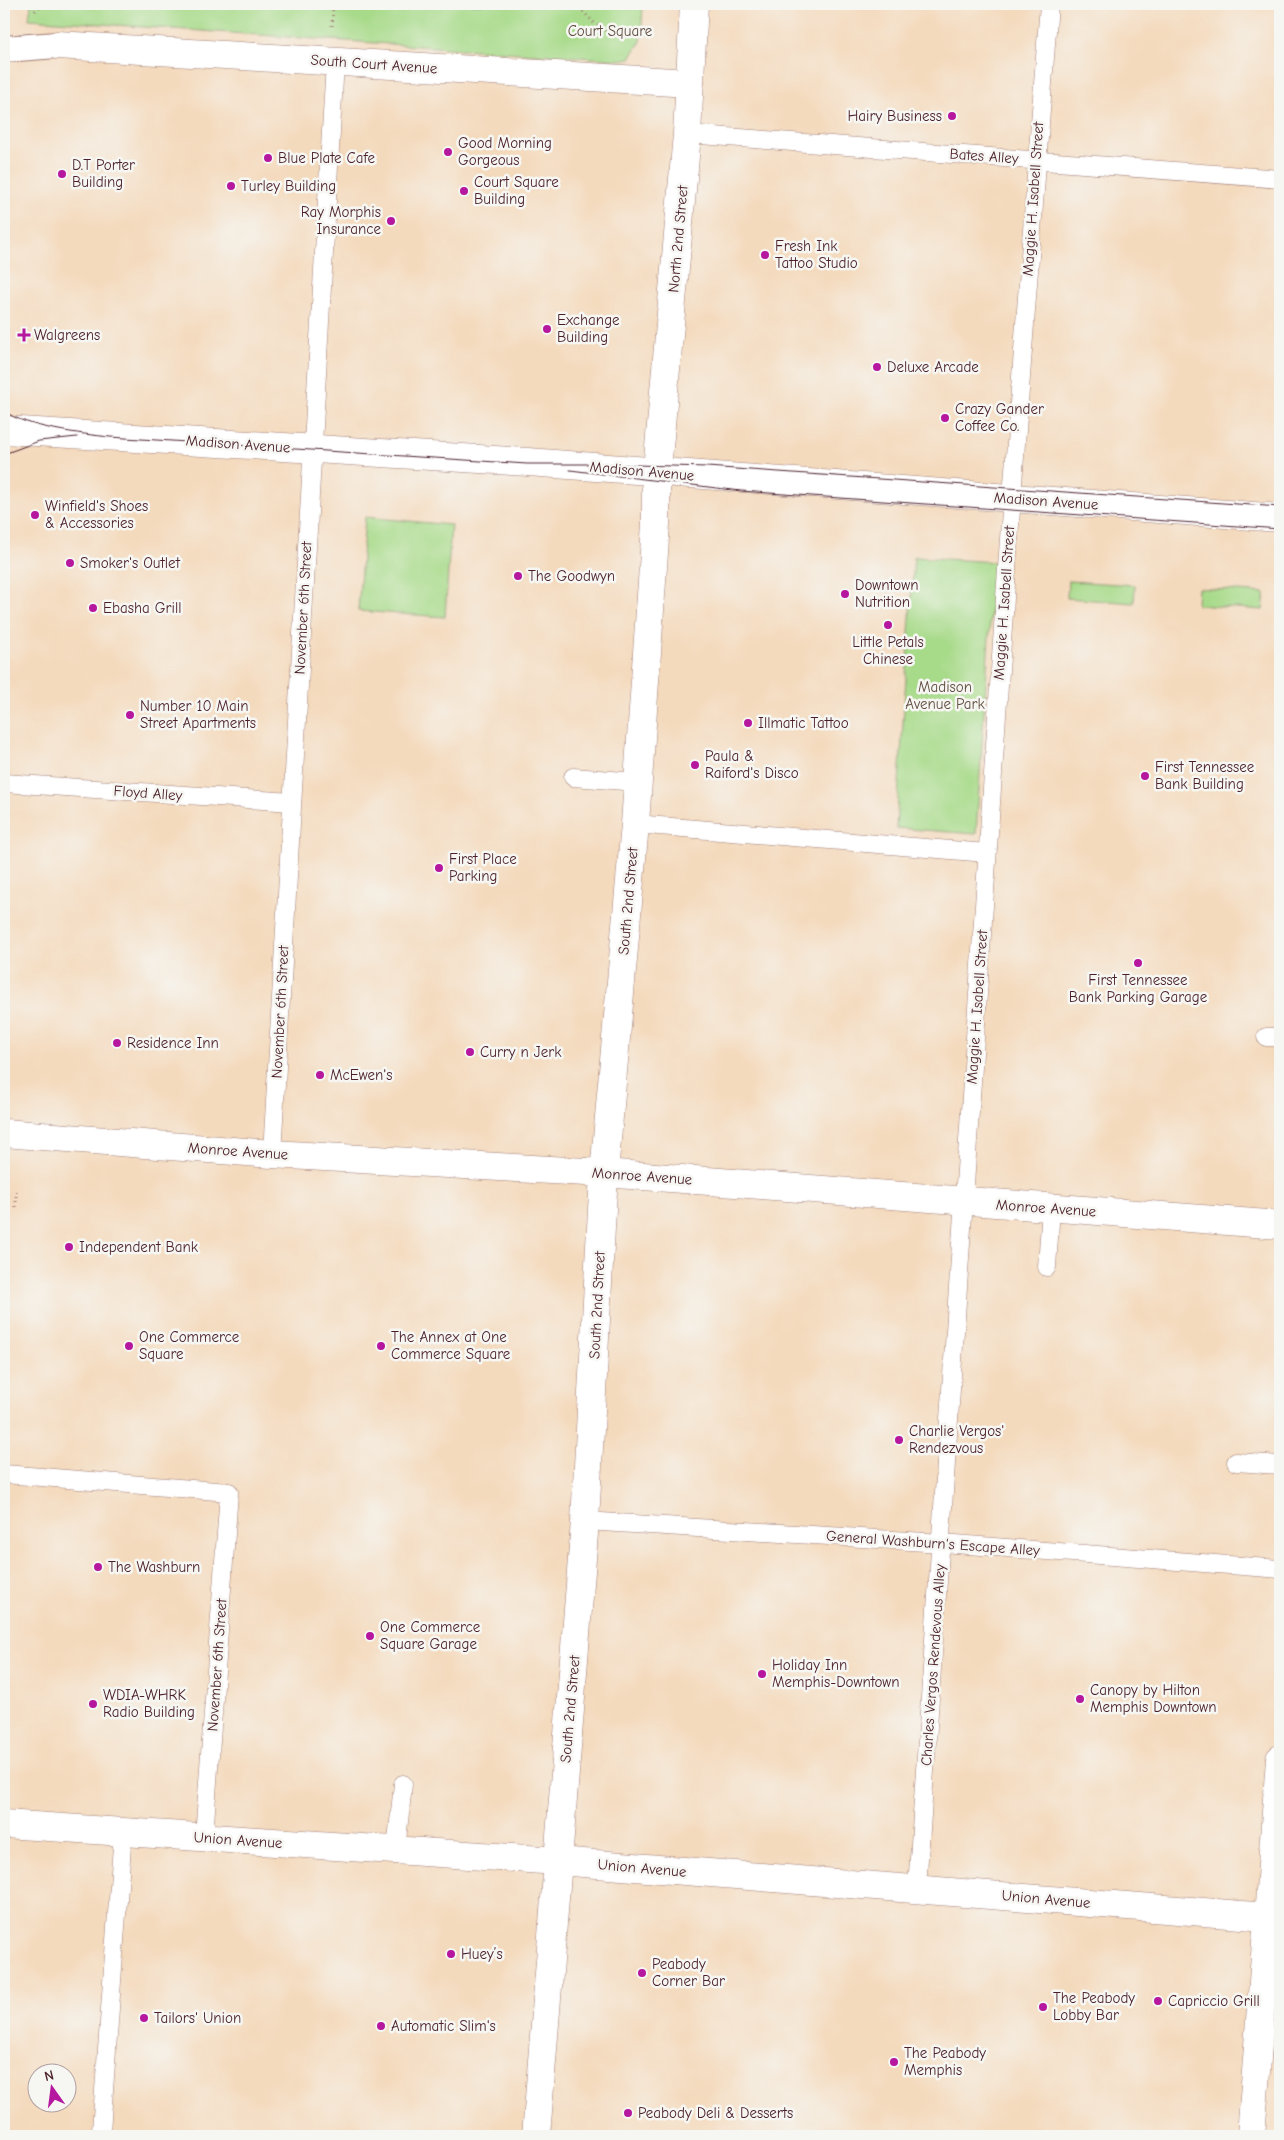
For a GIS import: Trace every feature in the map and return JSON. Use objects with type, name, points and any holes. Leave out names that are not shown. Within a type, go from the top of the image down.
[{"type":"main road","name":"North 2nd Street","points":[[658,473],[687,134],[694,4]]},
{"type":"main road","name":"South Court Avenue","points":[[58,45],[690,83]]},
{"type":"main road","name":"Madison Avenue","points":[[4,430],[312,449],[1280,518]]},
{"type":"main road","name":"South 2nd Street","points":[[536,2136],[585,1521],[604,1173],[635,824],[658,473]]},
{"type":"main road","name":"Monroe Avenue","points":[[4,1133],[272,1154],[604,1173],[1280,1225]]},
{"type":"main road","points":[[1251,2136],[1274,1918],[1280,1759]]},
{"type":"main road","name":"Union Avenue","points":[[4,1824],[558,1861],[917,1888],[1274,1918]]},
{"type":"street","points":[[4,49],[58,45]]},
{"type":"lane","name":"Maggie H. Isabell Street","points":[[964,1202],[1012,498],[1049,4]]},
{"type":"lane","name":"November 6th Street","points":[[272,1154],[335,62]]},
{"type":"lane","name":"Bates Alley","points":[[687,134],[1280,179]]},
{"type":"lane","points":[[573,777],[638,782]]},
{"type":"lane","name":"Floyd Alley","points":[[4,783],[292,802]]},
{"type":"lane","points":[[635,824],[987,853]]},
{"type":"lane","name":"Charles Vergos Rendevous Alley","points":[[917,1888],[964,1202]]},
{"type":"lane","points":[[1047,1268],[1051,1208]]},
{"type":"lane","points":[[1236,1462],[1280,1466]]},
{"type":"lane","name":"November 6th Street","points":[[4,1474],[229,1492],[204,1837]]},
{"type":"lane","name":"General Washburn's Escape Alley","points":[[585,1521],[942,1543],[1280,1570]]},
{"type":"lane","points":[[396,1850],[403,1784]]},
{"type":"lane","points":[[101,2131],[123,1832]]},
{"type":"path","points":[[35,10],[42,4]]},
{"type":"path","points":[[331,34],[334,4]]},
{"type":"path","points":[[576,4],[595,24],[614,35]]},
{"type":"path","points":[[16,1190],[16,1207]]},
{"type":"green space","name":"Court Square","points":[[31,4],[643,4],[641,41],[630,58],[620,60],[29,19]]},
{"type":"green space","points":[[365,517],[451,525],[445,617],[358,611]]},
{"type":"green space","name":"Madison Avenue Park","points":[[914,557],[994,562],[976,834],[896,828]]},
{"type":"green space","points":[[1068,581],[1135,585],[1134,603],[1067,598]]},
{"type":"green space","points":[[1198,588],[1265,593],[1263,610],[1197,605]]},
{"type":"tram line","points":[[4,411],[14,417],[40,426],[110,437],[527,464],[707,467],[1280,507]]},
{"type":"tram line","points":[[4,454],[39,441],[77,437]]},
{"type":"tram line","points":[[570,470],[741,491],[1280,529]]},
{"type":"place","name":"Hairy Business","points":[[952,116]]},
{"type":"place","name":"Good Morning Gorgeous","points":[[448,152]]},
{"type":"place","name":"Blue Plate Cafe","points":[[268,158]]},
{"type":"place","name":"D.T Porter Building","points":[[62,174]]},
{"type":"place","name":"Turley Building","points":[[231,186]]},
{"type":"place","name":"Court Square Building","points":[[464,191]]},
{"type":"place","name":"Ray Morphis Insurance","points":[[391,221]]},
{"type":"place","name":"Fresh Ink Tattoo Studio","points":[[765,255]]},
{"type":"place","name":"Exchange Building","points":[[547,329]]},
{"type":"place","name":"Walgreens","points":[[24,335]]},
{"type":"place","name":"Deluxe Arcade","points":[[877,367]]},
{"type":"place","name":"Crazy Gander Coffee Co.","points":[[945,418]]},
{"type":"place","name":"Winfield's Shoes & Accessories","points":[[35,515]]},
{"type":"place","name":"Smoker's Outlet","points":[[70,563]]},
{"type":"place","name":"The Goodwyn","points":[[518,576]]},
{"type":"place","name":"Downtown Nutrition","points":[[845,594]]},
{"type":"place","name":"Ebasha Grill","points":[[93,608]]},
{"type":"place","name":"Little Petals Chinese","points":[[888,625]]},
{"type":"place","name":"Number 10 Main Street Apartments","points":[[130,715]]},
{"type":"place","name":"Illmatic Tattoo","points":[[748,723]]},
{"type":"place","name":"Paula & Raiford's Disco","points":[[695,765]]},
{"type":"place","name":"First Tennessee Bank Building","points":[[1145,776]]},
{"type":"place","name":"First Place Parking","points":[[439,868]]},
{"type":"place","name":"First Tennessee Bank Parking Garage","points":[[1138,963]]},
{"type":"place","name":"Residence Inn","points":[[117,1043]]},
{"type":"place","name":"Curry n Jerk","points":[[470,1052]]},
{"type":"place","name":"McEwen's","points":[[320,1075]]},
{"type":"place","name":"Independent Bank","points":[[69,1247]]},
{"type":"place","name":"One Commerce Square","points":[[129,1346]]},
{"type":"place","name":"The Annex at One Commerce Square","points":[[381,1346]]},
{"type":"place","name":"Charlie Vergos' Rendezvous","points":[[899,1440]]},
{"type":"place","name":"The Washburn","points":[[98,1567]]},
{"type":"place","name":"One Commerce Square Garage","points":[[370,1636]]},
{"type":"place","name":"Holiday Inn Memphis-Downtown","points":[[762,1674]]},
{"type":"place","name":"Canopy by Hilton Memphis Downtown","points":[[1080,1699]]},
{"type":"place","name":"WDIA-WHRK Radio Building","points":[[93,1704]]},
{"type":"place","name":"Huey’s","points":[[451,1954]]},
{"type":"place","name":"Peabody Corner Bar","points":[[642,1973]]},
{"type":"place","name":"Capriccio Grill","points":[[1158,2001]]},
{"type":"place","name":"The Peabody Lobby Bar","points":[[1043,2007]]},
{"type":"place","name":"Tailors' Union","points":[[144,2018]]},
{"type":"place","name":"Automatic Slim's","points":[[381,2026]]},
{"type":"place","name":"The Peabody Memphis","points":[[894,2062]]},
{"type":"place","name":"Peabody Deli & Desserts","points":[[628,2113]]}]
